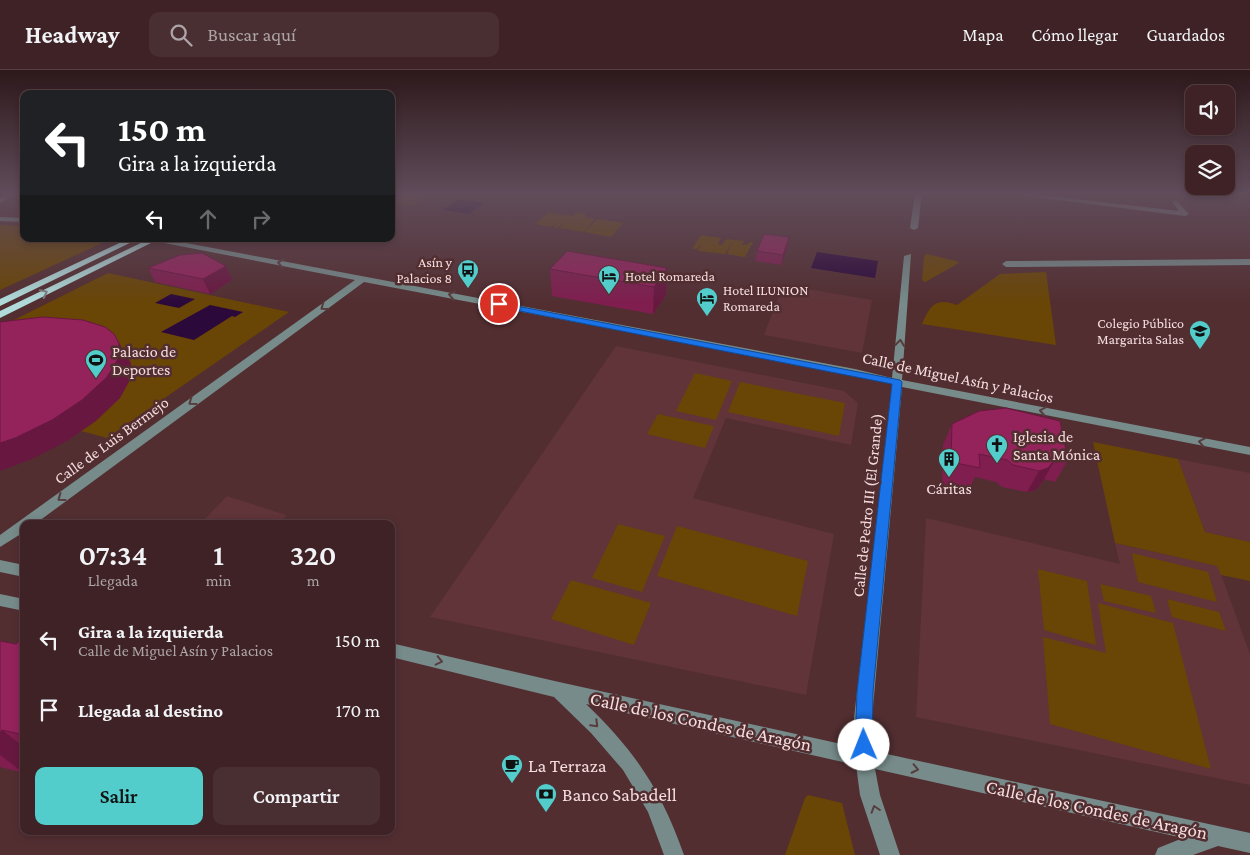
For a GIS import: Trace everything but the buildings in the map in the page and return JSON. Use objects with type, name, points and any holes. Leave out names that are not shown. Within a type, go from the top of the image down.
[{"type":"main road","points":[[0,302],[128,242]]},
{"type":"main road","points":[[0,315],[148,242]]},
{"type":"street","name":"Calle de Miguel Asín y Palacios","points":[[170,242],[1250,451]]},
{"type":"street","name":"Calle de Pedro III (El Grande)","points":[[890,855],[870,795],[864,758],[863,718],[907,283],[908,256]]},
{"type":"street","points":[[1006,264],[1250,262]]},
{"type":"street","name":"Calle de Luis Bermejo","points":[[30,520],[363,278]]},
{"type":"street","name":"Calle de Luis Bermejo","points":[[0,542],[20,527]]},
{"type":"street","points":[[0,566],[20,570]]},
{"type":"street","points":[[0,600],[20,604]]},
{"type":"street","name":"Calle de los Condes de Aragón","points":[[395,651],[559,690],[1250,843]]},
{"type":"street","points":[[559,690],[597,725],[628,759],[648,792],[664,824],[674,855]]},
{"type":"street","name":"Calle de los Condes de Aragón","points":[[1165,855],[1217,836]]},
{"type":"shaded area","points":[[0,230],[20,230],[20,242],[104,242],[0,290]]},
{"type":"shaded area","points":[[569,230],[585,230],[583,232]]},
{"type":"shaded area","points":[[586,230],[617,230],[611,237],[584,232]]},
{"type":"shaded area","points":[[701,235],[721,238],[718,244],[722,245],[726,239],[744,241],[742,245],[753,242],[745,257],[727,254],[732,242],[725,254],[698,251],[702,243],[697,249],[692,249]]},
{"type":"shaded area","points":[[817,252],[878,261],[875,278],[811,268]]},
{"type":"shaded area","points":[[927,254],[959,263],[925,282],[922,280],[924,256]]},
{"type":"shaded area","points":[[1046,272],[1056,345],[922,324],[934,305],[943,302],[957,305],[1000,274]]},
{"type":"shaded area","name":"Palacio de Deportes","points":[[108,273],[289,312],[107,438],[81,431],[32,459],[0,327]]},
{"type":"shaded area","points":[[783,285],[872,300],[862,353],[764,335]]},
{"type":"shaded area","points":[[171,294],[195,299],[179,308],[155,303]]},
{"type":"shaded area","points":[[210,305],[243,312],[235,317],[232,316],[194,340],[161,332]]},
{"type":"shaded area","points":[[616,346],[844,391],[858,403],[851,445],[726,418],[693,498],[834,534],[806,695],[430,617]]},
{"type":"shaded area","points":[[695,373],[732,381],[716,420],[676,411]]},
{"type":"shaded area","points":[[740,382],[845,403],[839,436],[728,412]]},
{"type":"shaded area","points":[[658,414],[714,426],[705,448],[647,434]]},
{"type":"shaded area","points":[[1093,442],[1178,459],[1205,532],[1250,542],[1250,581],[1221,575],[1217,566],[1115,543]]},
{"type":"shaded area","points":[[1178,459],[1250,473],[1250,542],[1205,532]]},
{"type":"shaded area","points":[[227,496],[287,515],[282,520],[204,520]]},
{"type":"shaded area","points":[[926,518],[1120,564],[1115,543],[1218,566],[1250,654],[1250,785],[916,717]]},
{"type":"shaded area","points":[[618,524],[665,536],[642,592],[592,578]]},
{"type":"shaded area","points":[[677,526],[808,561],[797,616],[657,576]]},
{"type":"shaded area","points":[[1132,553],[1208,572],[1217,602],[1138,582]]},
{"type":"shaded area","points":[[1038,569],[1087,581],[1096,645],[1044,630]]},
{"type":"shaded area","points":[[571,580],[651,603],[634,645],[551,619]]},
{"type":"shaded area","points":[[1100,584],[1151,596],[1156,613],[1104,601]]},
{"type":"shaded area","points":[[1167,599],[1219,612],[1226,631],[1172,617]]},
{"type":"shaded area","points":[[1098,603],[1173,623],[1211,769],[1050,724],[1043,637],[1106,653]]},
{"type":"shaded area","points":[[808,795],[842,803],[855,855],[785,855],[805,798]]},
{"type":"place","name":"Asín y Palacios 8","points":[[468,289]]},
{"type":"place","name":"Hotel Romareda","points":[[609,295]]},
{"type":"place","name":"Hotel ILUNION Romareda","points":[[707,317]]},
{"type":"place","name":"Colegio Público Margarita Salas","points":[[1200,350]]},
{"type":"place","name":"Palacio de Deportes","points":[[96,379]]},
{"type":"place","name":"Iglesia de Santa Mónica","points":[[997,464]]},
{"type":"place","name":"Cáritas","points":[[949,478]]},
{"type":"place","name":"La Terraza","points":[[512,784]]},
{"type":"place","name":"Banco Sabadell","points":[[546,813]]},
{"type":"route","points":[[499,304],[855,372],[897,382],[865,692],[863,718],[864,745]]}]
